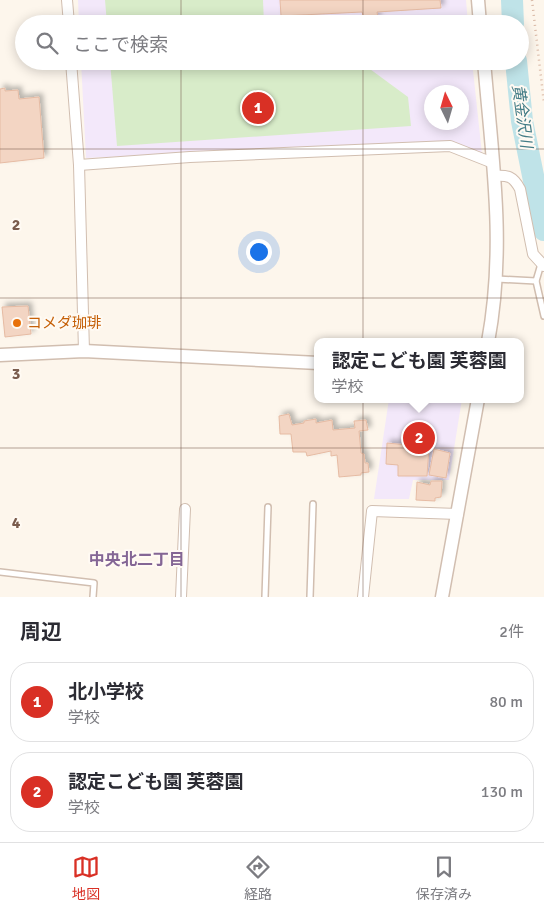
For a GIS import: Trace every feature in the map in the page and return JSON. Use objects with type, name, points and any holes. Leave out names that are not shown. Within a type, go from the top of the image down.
[{"type":"street","points":[[67,0],[68,15]]},
{"type":"street","points":[[478,0],[479,15]]},
{"type":"street","points":[[72,70],[79,165],[84,351]]},
{"type":"street","points":[[485,70],[498,219],[497,279],[489,338]]},
{"type":"street","points":[[79,165],[190,157],[450,146],[493,170],[515,179],[520,189],[533,254],[542,265]]},
{"type":"street","points":[[0,355],[84,351],[314,363]]},
{"type":"street","points":[[442,597],[477,403]]},
{"type":"street","points":[[181,597],[185,509]]},
{"type":"street","points":[[363,597],[372,511],[458,514]]},
{"type":"lane","points":[[542,265],[536,280],[544,316]]},
{"type":"lane","points":[[497,279],[536,280]]},
{"type":"lane","points":[[310,597],[313,504]]},
{"type":"lane","points":[[265,597],[268,507]]},
{"type":"lane","points":[[0,572],[94,583],[93,597]]},
{"type":"path","points":[[532,0],[544,103]]},
{"type":"shaded area","points":[[78,0],[466,0],[467,15],[79,15]]},
{"type":"shaded area","points":[[81,70],[473,70],[482,154],[445,141],[86,158]]},
{"type":"shaded area","points":[[388,403],[461,403],[449,480],[413,480],[409,499],[374,499]]},
{"type":"green space","points":[[105,0],[263,0],[264,15],[106,15]]},
{"type":"green space","points":[[111,70],[371,70],[408,97],[411,126],[117,146]]},
{"type":"building","points":[[280,0],[440,0],[441,8],[377,12],[378,15],[363,15],[362,12],[281,15]]},
{"type":"building","points":[[5,88],[5,91],[18,90],[19,99],[39,97],[44,158],[0,163],[0,89]]},
{"type":"building","points":[[28,306],[31,334],[5,337],[2,307]]},
{"type":"building","points":[[289,414],[292,425],[316,419],[316,423],[332,420],[333,430],[355,428],[354,421],[366,420],[368,430],[359,431],[361,453],[364,454],[365,463],[368,463],[369,472],[361,473],[361,475],[339,477],[337,455],[331,456],[331,451],[307,456],[306,452],[293,452],[291,434],[280,434],[279,416]]},
{"type":"building","points":[[387,443],[429,447],[427,476],[398,476],[398,465],[386,464]]},
{"type":"building","points":[[434,449],[450,453],[446,478],[429,475]]},
{"type":"building","points":[[431,481],[442,481],[441,497],[435,498],[435,501],[416,500],[417,482],[430,485]]},
{"type":"waterway","name":"黄金沢川","points":[[512,0],[513,15]]},
{"type":"waterway","name":"黄金沢川","points":[[517,70],[522,121],[544,230]]},
{"type":"place","name":"北小学校","points":[[258,108]]},
{"type":"place","name":"コメダ珈琲","points":[[17,323]]},
{"type":"place","name":"認定こども園 芙蓉園","points":[[419,438]]},
{"type":"district","name":"中央北二丁目","points":[[137,559]]}]
